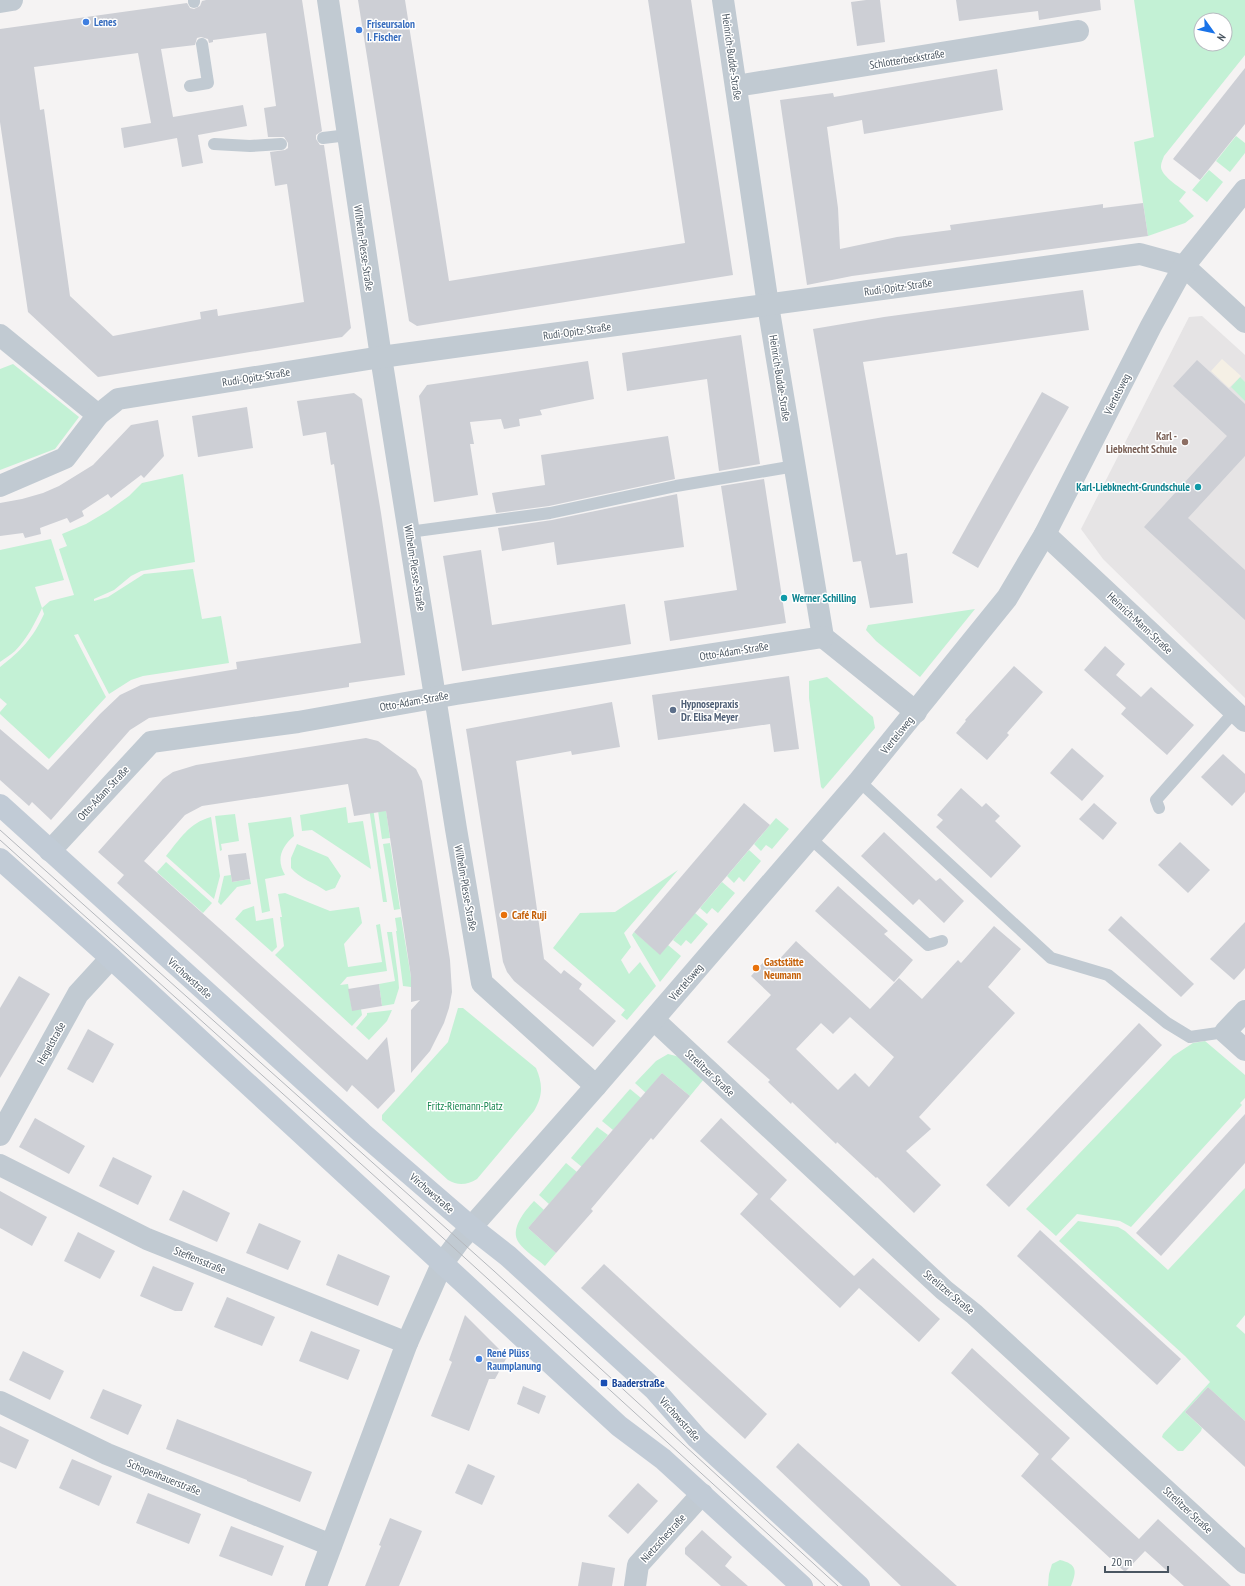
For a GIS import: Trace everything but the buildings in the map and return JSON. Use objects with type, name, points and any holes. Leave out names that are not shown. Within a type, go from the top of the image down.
[{"type":"main road","name":"Virchowstraße","points":[[0,805],[362,1133],[471,1227],[508,1256],[654,1389],[697,1438],[859,1586]]},
{"type":"main road","points":[[0,859],[111,958],[619,1426],[663,1460],[702,1494],[802,1586]]},
{"type":"street","points":[[0,2],[12,0]]},
{"type":"street","name":"Wilhelm-Plesse-Straße","points":[[328,0],[381,357],[482,983],[596,1086]]},
{"type":"street","name":"Heinrich-Budde-Straße","points":[[723,0],[768,304],[823,637]]},
{"type":"street","name":"Schlotterbeckstraße","points":[[736,86],[1078,31]]},
{"type":"street","name":"Viertelsweg","points":[[442,1264],[471,1227],[654,1020],[859,781],[1007,598],[1045,534],[1151,326],[1184,266],[1245,190]]},
{"type":"street","name":"Rudi-Opitz-Straße","points":[[0,486],[65,458],[98,415],[118,399],[381,357],[1140,254],[1184,266]]},
{"type":"street","points":[[1184,266],[1245,322]]},
{"type":"street","points":[[0,334],[98,415]]},
{"type":"street","name":"Heinrich-Mann-Straße","points":[[1045,534],[1240,716]]},
{"type":"street","points":[[823,637],[916,712]]},
{"type":"street","name":"Otto-Adam-Straße","points":[[50,851],[151,742],[298,722],[436,697],[823,637]]},
{"type":"street","name":"Hegelstraße","points":[[0,1135],[78,994],[111,958]]},
{"type":"street","points":[[1245,1010],[1225,1032],[1245,1050]]},
{"type":"street","name":"Strelitzer Straße","points":[[654,1020],[944,1290],[974,1314],[1245,1562]]},
{"type":"street","name":"Steffensstraße","points":[[0,1165],[147,1239],[407,1343]]},
{"type":"street","points":[[316,1586],[407,1343],[442,1264]]},
{"type":"street","name":"Schopenhauerstraße","points":[[0,1402],[107,1454],[331,1545]]},
{"type":"street","name":"Nietzschestraße","points":[[635,1586],[638,1565],[702,1494]]},
{"type":"lane","points":[[190,86],[208,83],[202,44]]},
{"type":"lane","points":[[323,138],[348,135]]},
{"type":"lane","points":[[214,144],[250,146],[282,144]]},
{"type":"lane","points":[[409,532],[550,513],[676,486],[795,466]]},
{"type":"lane","name":"Heinrich-Mann-Straße","points":[[1159,808],[1156,800],[1240,716]]},
{"type":"lane","points":[[859,781],[1051,958],[1108,975],[1167,1022],[1190,1037],[1225,1032]]},
{"type":"lane","points":[[810,838],[928,945],[942,941]]},
{"type":"shaded area","name":"Karl - Liebknecht Schule","points":[[1202,316],[1245,355],[1245,698],[1103,559],[1081,529],[1189,317]]},
{"type":"green space","points":[[1134,0],[1245,0],[1245,55],[1164,156],[1161,164],[1167,177],[1186,192],[1179,201],[1194,216],[1185,223],[1148,236],[1134,142],[1154,137]]},
{"type":"green space","points":[[1236,136],[1245,143],[1245,153],[1230,172],[1216,161]]},
{"type":"green space","points":[[1209,170],[1223,182],[1207,202],[1192,190]]},
{"type":"green space","points":[[13,364],[79,417],[55,449],[0,470],[0,369]]},
{"type":"green space","points":[[1240,377],[1245,382],[1245,401],[1231,387]]},
{"type":"green space","points":[[183,474],[195,562],[141,571],[131,576],[114,590],[94,599],[94,601],[108,597],[144,574],[193,569],[202,619],[221,616],[229,663],[143,676],[131,680],[109,694],[78,634],[74,635],[106,697],[49,759],[0,714],[7,704],[0,698],[0,667],[20,650],[31,637],[44,614],[42,608],[50,601],[74,595],[59,549],[67,546],[62,534],[86,524],[108,511],[129,496],[142,483]]},
{"type":"green space","points":[[51,539],[64,580],[35,587],[42,608],[27,636],[13,652],[0,662],[0,550]]},
{"type":"green space","points":[[975,609],[920,677],[876,641],[866,630],[868,625]]},
{"type":"green space","points":[[827,677],[873,717],[875,728],[823,789],[821,787],[809,698],[809,681]]},
{"type":"green space","points":[[383,790],[390,838],[382,839],[376,797]]},
{"type":"green space","points":[[368,801],[372,801],[387,902],[383,902]]},
{"type":"green space","points":[[346,807],[348,823],[363,821],[371,869],[312,830],[302,831],[300,815]]},
{"type":"green space","points":[[235,814],[239,841],[221,844],[222,850],[220,851],[215,816]]},
{"type":"green space","points":[[211,817],[220,876],[214,899],[166,856],[191,827]]},
{"type":"green space","points":[[291,817],[294,836],[283,849],[280,859],[285,875],[265,879],[270,911],[262,913],[248,823]]},
{"type":"green space","points":[[776,818],[789,829],[772,849],[766,845],[761,851],[754,844]]},
{"type":"green space","points":[[390,843],[400,909],[394,910],[383,844]]},
{"type":"green space","points":[[297,844],[328,857],[341,876],[335,888],[326,891],[299,875],[291,868],[291,858]]},
{"type":"green space","points":[[749,850],[761,861],[744,882],[739,877],[734,883],[727,876]]},
{"type":"green space","points":[[166,862],[212,903],[203,913],[157,872]]},
{"type":"green space","points":[[678,870],[624,933],[631,947],[621,960],[629,974],[640,962],[656,986],[627,1020],[621,1015],[625,1010],[553,948],[580,913],[615,912]]},
{"type":"green space","points":[[231,875],[232,882],[250,879],[251,884],[237,887],[221,905],[218,902],[224,876]]},
{"type":"green space","points":[[722,882],[735,893],[718,913],[712,908],[707,914],[700,908]]},
{"type":"green space","points":[[285,893],[330,911],[359,907],[362,923],[344,944],[348,967],[382,962],[376,925],[380,924],[387,971],[347,977],[340,985],[348,984],[352,1010],[361,1009],[362,1015],[352,1026],[275,955],[284,946],[280,917],[282,917],[278,894]]},
{"type":"green space","points":[[254,906],[256,921],[273,918],[277,947],[272,952],[235,919],[243,910]]},
{"type":"green space","points":[[695,913],[708,924],[691,944],[686,940],[681,946],[673,940]]},
{"type":"green space","points":[[401,917],[411,977],[411,987],[403,986],[395,918]]},
{"type":"green space","points":[[387,932],[392,932],[399,988],[394,1004],[382,1006],[379,984],[395,981]]},
{"type":"green space","points":[[634,932],[660,954],[668,945],[681,956],[660,982],[632,935]]},
{"type":"green space","name":"Fritz-Riemann-Platz","points":[[458,1008],[463,1008],[536,1068],[541,1085],[539,1100],[534,1111],[477,1179],[470,1183],[462,1184],[448,1180],[382,1120],[382,1115],[448,1042]]},
{"type":"green space","points":[[392,1010],[387,1021],[369,1040],[356,1028],[367,1013]]},
{"type":"green space","points":[[1205,1041],[1245,1075],[1245,1098],[1240,1103],[1242,1105],[1131,1227],[1120,1221],[1077,1214],[1056,1236],[1026,1209],[1173,1056],[1193,1043]]},
{"type":"green space","points":[[668,1054],[680,1057],[704,1079],[690,1096],[662,1073],[646,1093],[635,1083],[656,1061]]},
{"type":"green space","points":[[630,1089],[641,1098],[613,1130],[602,1121]]},
{"type":"green space","points":[[597,1127],[608,1135],[582,1167],[571,1158]]},
{"type":"green space","points":[[566,1163],[577,1172],[549,1204],[539,1195]]},
{"type":"green space","points":[[1245,1188],[1245,1315],[1236,1326],[1245,1334],[1245,1421],[1208,1387],[1185,1412],[1202,1428],[1201,1431],[1183,1451],[1178,1451],[1162,1437],[1163,1434],[1210,1382],[1185,1356],[1059,1241],[1078,1221],[1118,1227],[1125,1231],[1168,1270]]},
{"type":"green space","points":[[534,1201],[544,1210],[528,1228],[556,1253],[545,1266],[524,1249],[516,1238],[519,1220]]},
{"type":"green space","points":[[1060,1560],[1073,1566],[1075,1572],[1071,1586],[1048,1586],[1052,1564]]},
{"type":"sand","points":[[1222,359],[1241,376],[1229,388],[1211,371]]},
{"type":"tram line","points":[[0,830],[494,1271],[838,1586]]},
{"type":"tram line","points":[[0,840],[409,1207],[825,1586]]},
{"type":"place","name":"Lenes","points":[[86,22]]},
{"type":"place","name":"Friseursalon I. Fischer","points":[[359,30]]},
{"type":"place","name":"Karl - Liebknecht Schule","points":[[1185,442]]},
{"type":"place","name":"Karl-Liebknecht-Grundschule","points":[[1198,487]]},
{"type":"place","name":"Werner Schilling","points":[[784,598]]},
{"type":"place","name":"Hypnosepraxis Dr. Elisa Meyer","points":[[673,710]]},
{"type":"place","name":"Café Ruji","points":[[504,915]]},
{"type":"place","name":"Gaststätte Neumann","points":[[756,968]]},
{"type":"place","name":"René Plüss Raumplanung","points":[[479,1359]]},
{"type":"place","name":"Baaderstraße","points":[[604,1383]]}]
